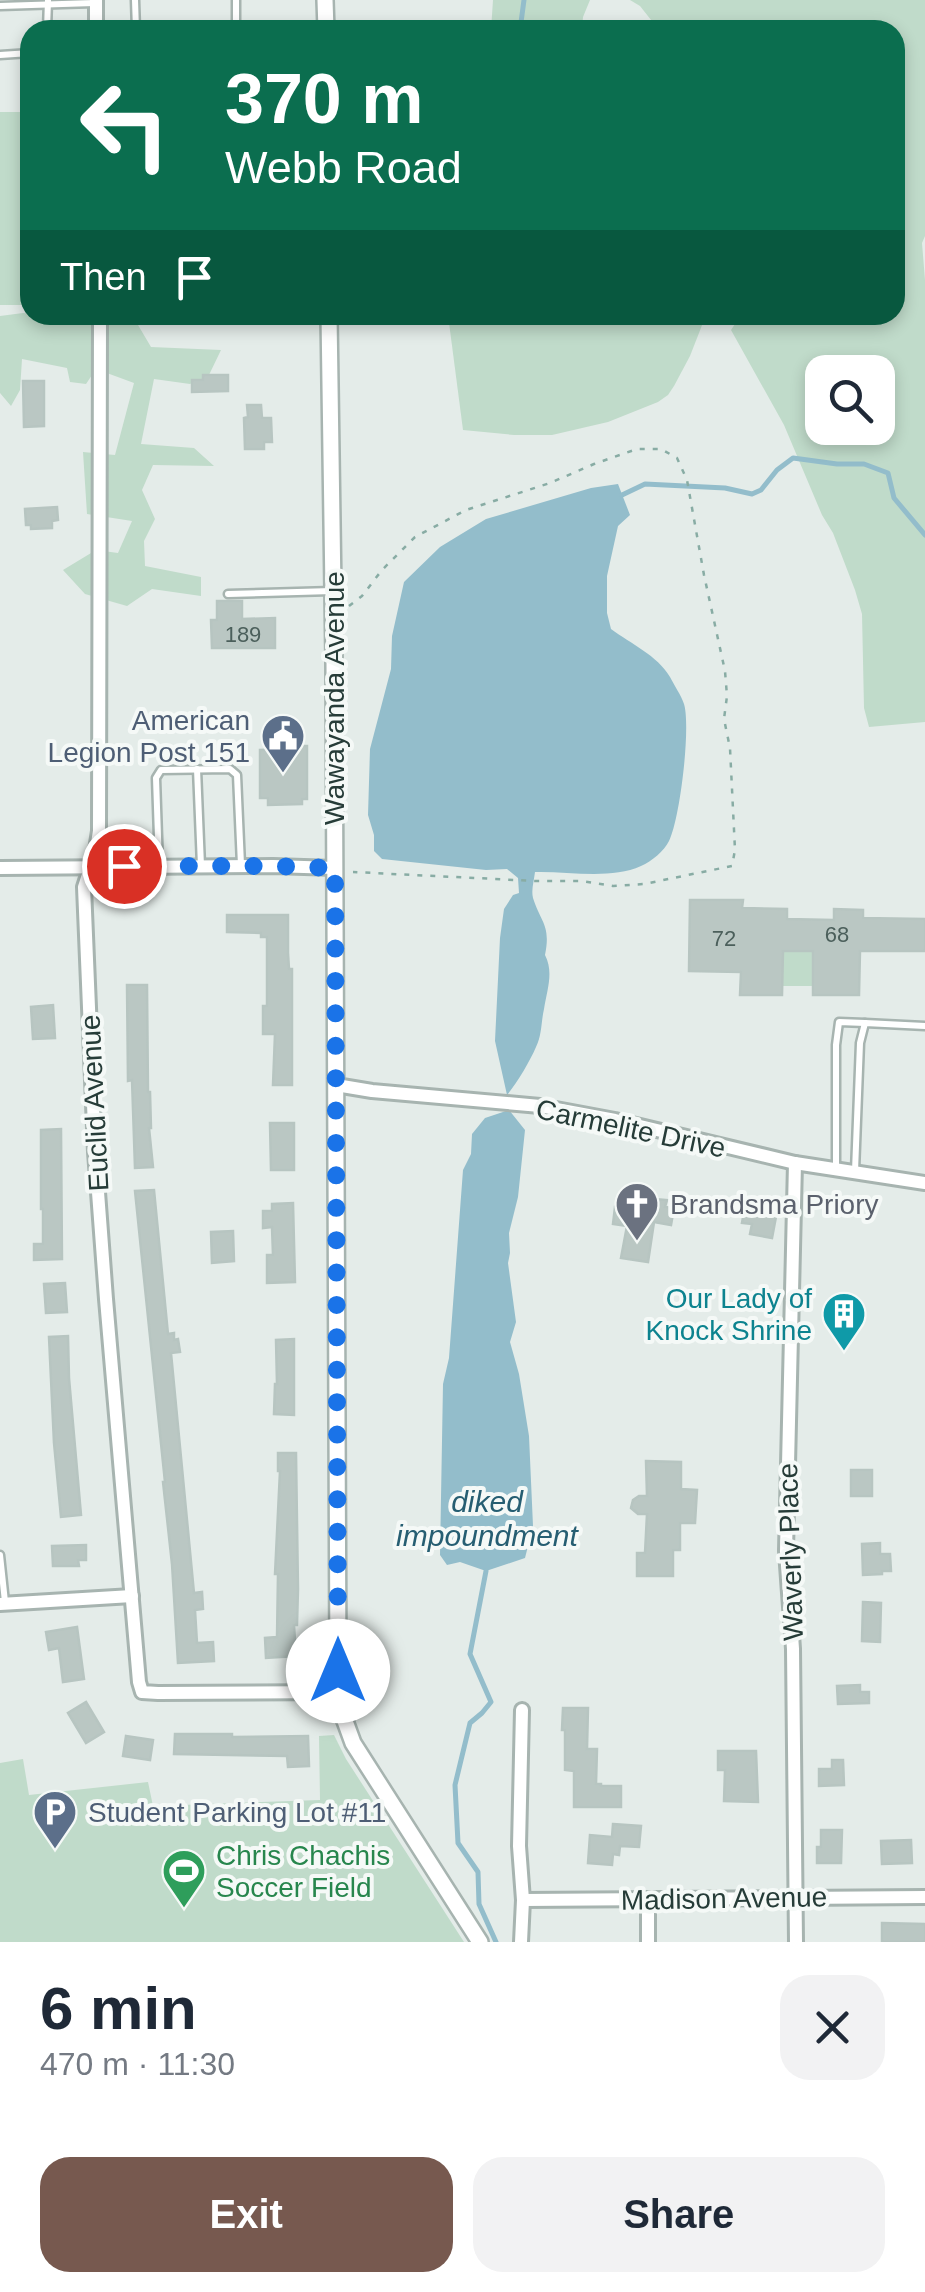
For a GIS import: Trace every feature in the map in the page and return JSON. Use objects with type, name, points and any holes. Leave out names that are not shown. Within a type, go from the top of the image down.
[{"type":"street","name":"Euclid Avenue","points":[[100,325],[99,832],[84,887],[106,1299],[142,1692],[340,1692]]},
{"type":"street","name":"Wawayanda Avenue","points":[[330,325],[340,1692],[344,1720],[353,1743],[480,1942]]},
{"type":"street","points":[[0,868],[335,868]]},
{"type":"street","name":"Carmelite Drive","points":[[336,1085],[372,1092],[540,1106],[795,1163],[925,1182]]},
{"type":"street","name":"Waverly Place","points":[[795,1163],[786,1551],[793,1648],[796,1942]]},
{"type":"street","points":[[3,1603],[132,1596]]},
{"type":"street","points":[[521,1942],[522,1710]]},
{"type":"street","name":"Madison Avenue","points":[[523,1900],[925,1897]]},
{"type":"street","points":[[648,1899],[648,1942]]},
{"type":"lane","points":[[0,6],[96,2]]},
{"type":"lane","points":[[228,594],[333,592]]},
{"type":"lane","points":[[159,866],[156,778],[161,770],[230,769],[237,775],[242,866]]},
{"type":"lane","points":[[197,770],[200,866]]},
{"type":"lane","points":[[836,1170],[838,1022],[925,1026]]},
{"type":"lane","points":[[855,1172],[860,1043],[865,1023]]},
{"type":"lane","points":[[0,1554],[3,1603]]},
{"type":"path","points":[[333,611],[350,606],[362,596],[416,537],[466,510],[637,450],[661,449],[677,458],[687,480],[726,671],[724,719],[730,748],[735,850],[732,866],[644,884],[613,886],[582,881],[353,872]]},
{"type":"green space","points":[[493,0],[590,0],[583,20],[492,20]]},
{"type":"green space","points":[[630,0],[925,0],[925,722],[869,727],[864,708],[862,614],[855,590],[784,425],[731,330],[734,325],[905,325],[905,20],[651,20]]},
{"type":"green space","points":[[0,112],[20,112],[20,305],[0,305]]},
{"type":"green space","points":[[20,313],[20,325],[138,325],[151,347],[221,350],[208,377],[190,384],[154,379],[141,444],[194,448],[214,466],[153,465],[142,490],[155,519],[144,541],[145,566],[201,577],[201,596],[152,589],[127,606],[85,594],[63,570],[96,550],[118,553],[132,521],[87,514],[83,452],[115,455],[134,383],[96,369],[86,384],[70,382],[67,368],[22,359],[20,390],[11,406],[0,393],[0,316]]},
{"type":"green space","points":[[449,325],[702,325],[674,386],[658,402],[608,422],[552,435],[463,430]]},
{"type":"green space","points":[[783,951],[813,951],[813,986],[783,986]]},
{"type":"green space","points":[[334,1735],[464,1942],[0,1942],[0,1763],[23,1759],[29,1795],[148,1782],[153,1806],[320,1800],[319,1736]]},
{"type":"water","points":[[618,484],[630,515],[618,526],[607,576],[607,613],[611,629],[665,669],[684,704],[685,752],[677,814],[667,845],[641,866],[603,874],[535,872],[532,895],[546,930],[549,981],[538,1042],[507,1095],[495,1041],[500,938],[504,909],[513,895],[519,893],[518,878],[507,869],[382,859],[374,851],[368,815],[370,749],[391,669],[392,636],[404,582],[440,547],[486,519],[591,488]]},
{"type":"water","name":"diked impoundment","points":[[509,1110],[525,1130],[508,1263],[516,1322],[510,1342],[529,1436],[533,1526],[525,1558],[486,1571],[460,1562],[447,1565],[440,1555],[443,1384],[449,1358],[463,1170],[471,1154],[472,1134],[485,1118]]},
{"type":"building","points":[[203,375],[228,375],[228,391],[192,392],[192,380],[203,380]]},
{"type":"building","points":[[23,381],[44,381],[44,426],[24,427]]},
{"type":"building","points":[[247,405],[261,405],[262,418],[271,418],[272,442],[264,442],[264,449],[245,449]]},
{"type":"building","points":[[57,507],[58,520],[52,521],[52,528],[31,529],[31,525],[26,525],[25,509]]},
{"type":"building","points":[[217,601],[242,601],[242,619],[275,618],[275,648],[212,648],[211,620],[217,620]]},
{"type":"building","name":"American Legion Post 151","points":[[291,746],[307,746],[307,799],[302,799],[302,804],[268,805],[268,798],[260,798],[260,750],[292,749]]},
{"type":"building","points":[[690,900],[743,900],[742,908],[787,909],[787,919],[834,920],[834,909],[863,910],[863,918],[925,919],[925,951],[860,951],[859,995],[813,995],[813,951],[783,951],[782,995],[740,995],[741,972],[689,971]]},
{"type":"building","points":[[227,915],[288,915],[292,1085],[273,1085],[275,1034],[263,1034],[267,937],[261,937],[261,933],[227,932]]},
{"type":"building","points":[[127,985],[147,985],[153,1167],[135,1168],[132,1080],[128,1081]]},
{"type":"building","points":[[53,1005],[55,1038],[33,1039],[31,1007]]},
{"type":"building","points":[[270,1123],[294,1123],[294,1170],[271,1170]]},
{"type":"building","points":[[61,1129],[62,1259],[34,1260],[34,1244],[43,1244],[41,1130]]},
{"type":"building","points":[[154,1190],[168,1334],[174,1333],[174,1340],[178,1339],[180,1352],[171,1353],[194,1593],[202,1592],[203,1609],[195,1610],[197,1643],[213,1642],[214,1661],[178,1663],[165,1482],[135,1191]]},
{"type":"building","name":"Brandsma Priory","points":[[632,1197],[667,1200],[665,1207],[674,1208],[671,1225],[654,1222],[648,1262],[621,1258],[627,1226],[613,1224],[615,1207],[621,1208]]},
{"type":"building","points":[[746,1201],[778,1206],[772,1238],[750,1234],[752,1224],[742,1223]]},
{"type":"building","points":[[293,1203],[295,1282],[267,1283],[267,1255],[273,1255],[272,1227],[263,1228],[263,1211],[272,1211],[272,1204]]},
{"type":"building","points":[[233,1231],[234,1261],[212,1263],[211,1232]]},
{"type":"building","points":[[65,1283],[67,1312],[46,1313],[44,1284]]},
{"type":"building","points":[[68,1336],[81,1515],[61,1517],[49,1337]]},
{"type":"building","points":[[294,1339],[294,1415],[274,1414],[276,1340]]},
{"type":"building","points":[[278,1453],[296,1453],[296,1656],[266,1658],[265,1638],[277,1637]]},
{"type":"building","points":[[646,1461],[681,1462],[681,1489],[697,1490],[695,1523],[680,1523],[680,1550],[673,1550],[673,1576],[637,1576],[637,1553],[645,1553],[647,1514],[638,1514],[631,1508],[633,1500],[647,1496]]},
{"type":"building","points":[[851,1470],[872,1470],[872,1496],[851,1496]]},
{"type":"building","points":[[880,1543],[880,1554],[890,1554],[891,1571],[863,1575],[862,1544]]},
{"type":"building","points":[[86,1545],[86,1560],[78,1560],[79,1566],[53,1566],[52,1546]]},
{"type":"building","points":[[863,1602],[881,1603],[880,1642],[862,1641]]},
{"type":"building","points":[[77,1627],[84,1679],[63,1682],[59,1648],[49,1650],[46,1632]]},
{"type":"building","points":[[860,1685],[860,1692],[869,1692],[869,1703],[838,1704],[837,1686]]},
{"type":"building","points":[[86,1702],[104,1732],[86,1743],[68,1713]]},
{"type":"building","points":[[563,1708],[588,1708],[587,1749],[597,1749],[596,1784],[621,1786],[621,1807],[574,1807],[574,1771],[565,1770]]},
{"type":"building","points":[[175,1734],[308,1736],[309,1766],[288,1767],[287,1756],[174,1754]]},
{"type":"building","points":[[126,1736],[153,1740],[150,1760],[123,1756]]},
{"type":"building","points":[[718,1751],[756,1751],[758,1802],[724,1801],[725,1770],[718,1770]]},
{"type":"building","points":[[832,1760],[843,1760],[844,1785],[819,1786],[819,1769],[832,1769]]},
{"type":"building","points":[[613,1824],[641,1826],[639,1847],[620,1846],[619,1855],[613,1854],[612,1865],[588,1863],[590,1835],[612,1837]]},
{"type":"building","points":[[821,1830],[842,1830],[841,1863],[817,1863]]},
{"type":"building","points":[[911,1840],[912,1863],[882,1864],[881,1841]]},
{"type":"building","points":[[882,1923],[925,1924],[925,1942],[882,1942]]},
{"type":"waterway","points":[[521,20],[524,0]]},
{"type":"waterway","points":[[622,495],[645,484],[725,488],[752,494],[793,458],[864,464],[888,473],[894,498],[925,535]]},
{"type":"waterway","points":[[486,1571],[470,1654],[491,1702],[470,1723],[455,1785],[458,1843],[478,1872],[479,1904],[496,1942]]},
{"type":"place","name":"American Legion Post 151","points":[[283,774]]},
{"type":"place","name":"Brandsma Priory","points":[[637,1242]]},
{"type":"place","name":"Our Lady of Knock Shrine","points":[[844,1352]]},
{"type":"place","name":"Student Parking Lot #11","points":[[55,1850]]},
{"type":"place","name":"Chris Chachis Soccer Field","points":[[184,1909]]},
{"type":"route","points":[[124,866],[335,868],[338,1671]]}]
